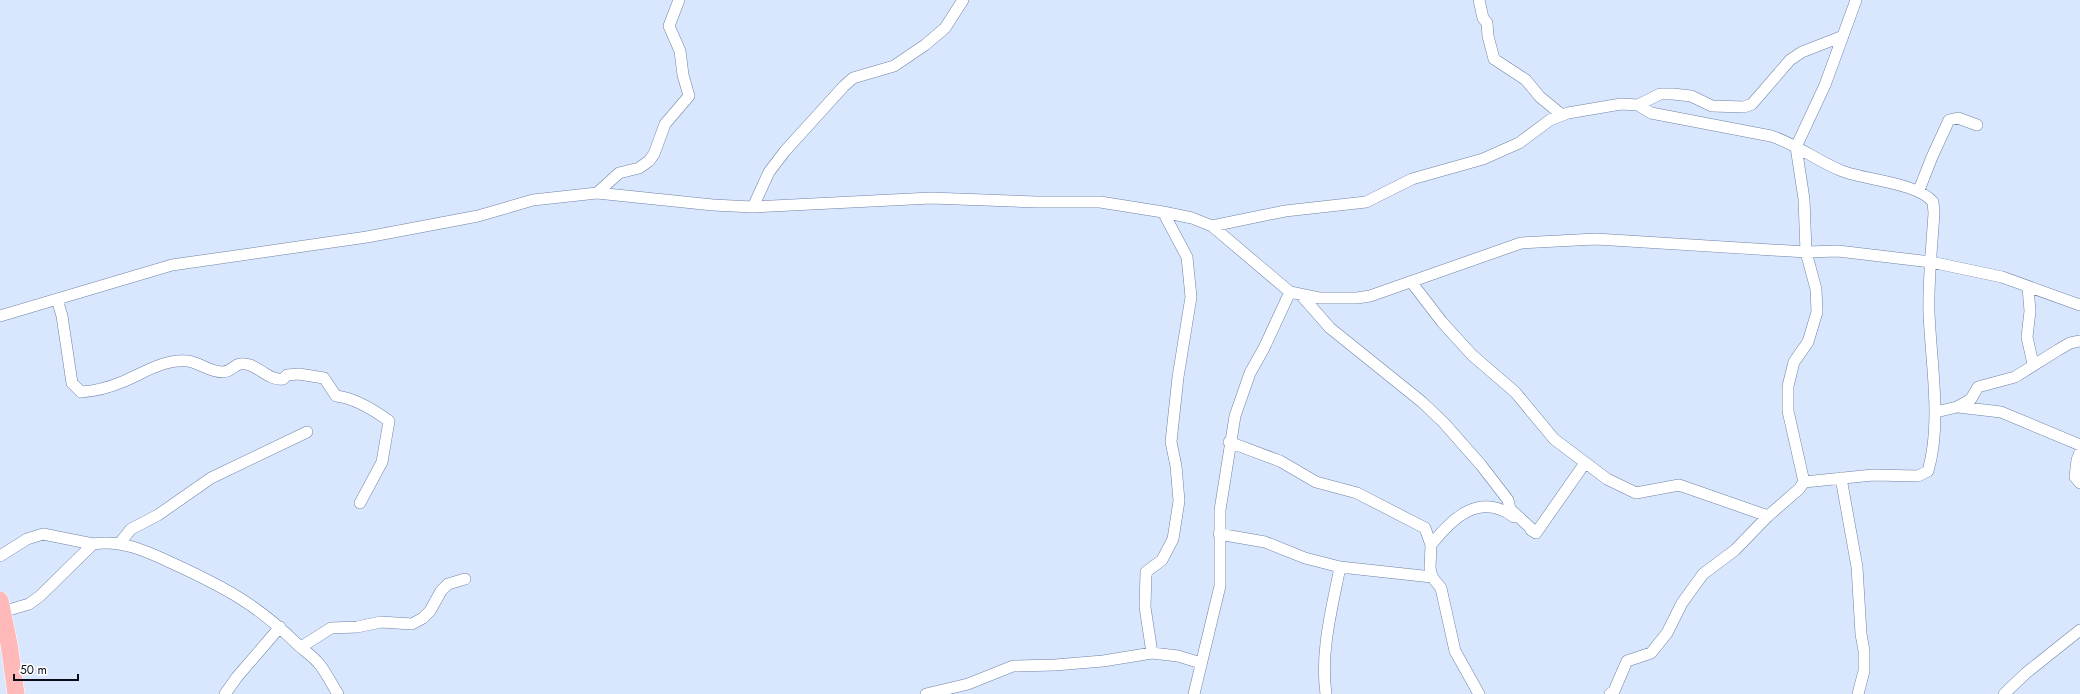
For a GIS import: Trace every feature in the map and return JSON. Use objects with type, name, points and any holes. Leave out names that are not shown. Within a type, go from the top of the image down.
[{"type":"highway","points":[[1,606],[5,643],[16,694]]},
{"type":"street","points":[[597,193],[618,172],[639,168],[649,161],[654,154],[665,124],[689,96],[683,75],[680,51],[669,26],[679,0]]},
{"type":"street","points":[[753,207],[769,172],[785,151],[844,86],[853,78],[894,66],[925,45],[945,28],[963,0]]},
{"type":"street","points":[[1479,0],[1483,18],[1487,23],[1488,36],[1494,59],[1526,80],[1540,97],[1562,115]]},
{"type":"street","points":[[1610,694],[1614,691],[1627,661],[1651,653],[1667,632],[1682,603],[1703,574],[1735,550],[1768,516],[1799,489],[1804,482],[1788,411],[1787,397],[1790,374],[1794,362],[1808,342],[1817,312],[1816,289],[1806,252],[1804,199],[1796,146],[1819,101],[1856,0]]},
{"type":"street","points":[[1638,105],[1660,94],[1673,94],[1691,96],[1712,106],[1744,107],[1752,104],[1790,60],[1802,52],[1843,36]]},
{"type":"street","points":[[1212,226],[1285,211],[1366,202],[1412,179],[1483,159],[1519,144],[1550,120],[1562,115],[1601,106],[1621,104],[1638,105],[1651,113],[1770,136],[1796,146],[1843,171],[1918,190],[1933,202],[1934,213],[1929,310],[1936,412],[1931,460],[1928,471],[1924,474],[1841,478],[1804,482]]},
{"type":"street","points":[[1918,190],[1949,120],[1958,118],[1977,125]]},
{"type":"street","points":[[0,316],[172,266],[367,237],[465,219],[533,200],[597,193],[713,205],[753,207],[931,198],[1036,202],[1100,202],[1164,212],[1192,218],[1212,226],[1290,292],[1319,298],[1358,298],[1370,296],[1412,283],[1521,243],[1596,240],[1806,252],[1838,251],[1931,262],[2002,277],[2080,305]]},
{"type":"street","points":[[1152,653],[1146,607],[1146,572],[1162,560],[1173,539],[1178,508],[1176,466],[1171,442],[1178,377],[1192,297],[1188,257],[1164,212]]},
{"type":"street","points":[[1412,283],[1442,322],[1472,355],[1515,392],[1554,439],[1607,479],[1636,493],[1679,485],[1768,516]]},
{"type":"street","points":[[2028,287],[2030,311],[2027,337],[2033,364]]},
{"type":"street","points":[[1194,694],[1220,586],[1220,510],[1229,442],[1235,416],[1250,374],[1290,292]]},
{"type":"street","points":[[1301,295],[1330,328],[1422,402],[1444,423],[1481,465],[1508,500],[1510,510],[1536,533]]},
{"type":"street","points":[[57,299],[62,316],[72,383],[81,392],[97,390],[122,382],[146,370],[168,363],[188,361],[222,372],[228,371],[236,364],[240,363],[259,369],[278,380],[283,379],[287,375],[299,374],[324,378],[336,396],[346,397],[380,414],[388,421],[386,446],[382,462],[360,503]]},
{"type":"street","points":[[1936,412],[1957,407],[1971,399],[1978,386],[1992,381],[2009,380],[2024,372],[2033,364],[2070,343],[2080,341]]},
{"type":"street","points":[[1957,407],[2001,412],[2080,445]]},
{"type":"street","points":[[119,544],[131,529],[158,515],[211,478],[307,432]]},
{"type":"street","points":[[1229,442],[1280,461],[1316,482],[1357,493],[1397,515],[1422,525],[1425,528],[1431,545],[1430,568],[1432,577],[1441,588],[1455,651],[1479,694]]},
{"type":"street","points":[[2080,452],[2076,460],[2075,477],[2080,483]]},
{"type":"street","points":[[1536,533],[1585,463]]},
{"type":"street","points":[[1841,478],[1857,567],[1861,634],[1864,651],[1864,671],[1858,694]]},
{"type":"street","points":[[1431,545],[1446,527],[1459,517],[1485,506],[1501,508],[1521,524],[1536,533]]},
{"type":"street","points":[[0,556],[27,539],[43,534],[93,544],[103,542],[139,548],[208,578],[241,597],[280,627],[321,666],[338,694]]},
{"type":"street","points":[[1219,534],[1265,542],[1305,558],[1340,567],[1432,577]]},
{"type":"street","points":[[1,606],[29,604],[40,596],[93,544]]},
{"type":"street","points":[[1326,694],[1324,678],[1326,636],[1340,567]]},
{"type":"street","points":[[301,648],[331,628],[358,627],[381,622],[412,624],[423,618],[430,611],[441,591],[448,584],[465,579]]},
{"type":"street","points":[[225,694],[236,677],[280,627]]},
{"type":"street","points":[[2004,694],[2026,673],[2080,630]]},
{"type":"street","points":[[926,694],[968,684],[1013,666],[1055,665],[1103,661],[1152,653],[1178,656],[1201,662]]}]
